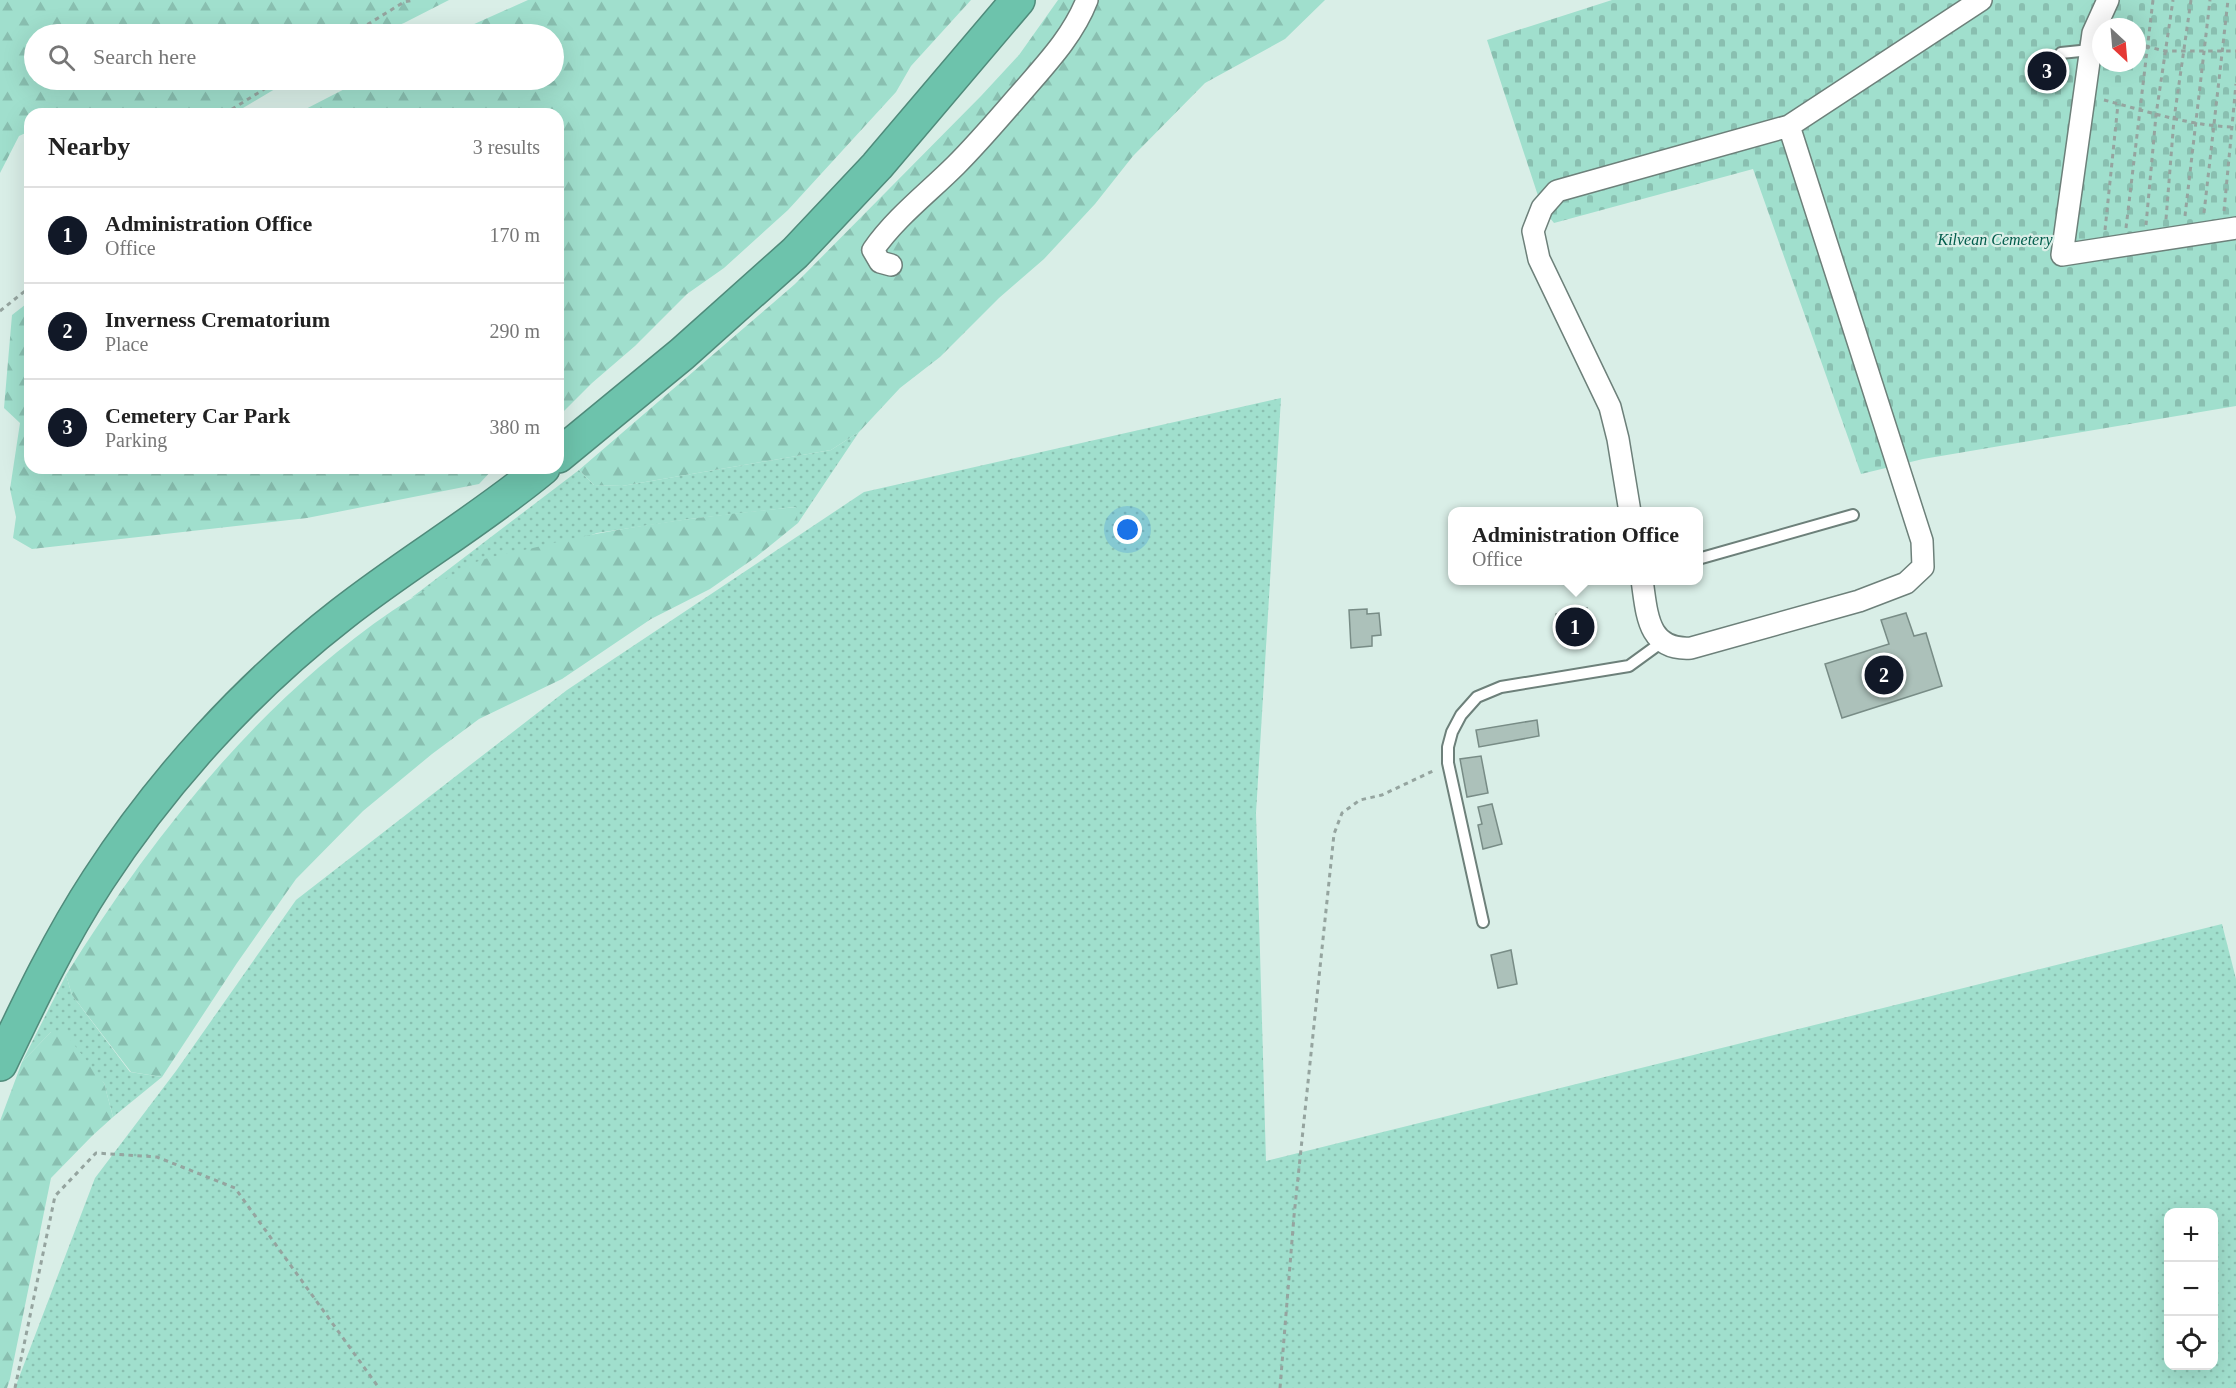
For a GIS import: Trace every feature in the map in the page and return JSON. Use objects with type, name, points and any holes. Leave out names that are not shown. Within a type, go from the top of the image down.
[{"type":"highway","points":[[564,451],[682,354],[795,253],[877,166],[1018,0]]},
{"type":"highway","points":[[0,1064],[34,991],[98,880],[160,794],[230,715],[283,664],[342,614],[535,474]]},
{"type":"street","points":[[891,265],[880,262],[873,250],[887,230],[988,132],[1065,42],[1082,15],[1087,0]]},
{"type":"street","points":[[1629,507],[1618,439],[1610,407],[1539,259],[1533,231],[1542,208],[1557,191],[1789,126],[1981,0]]},
{"type":"street","points":[[2108,0],[2092,33],[2062,255],[2229,229]]},
{"type":"street","points":[[1642,585],[1649,627],[1662,642],[1677,649],[1691,648],[1859,601],[1906,583],[1923,567],[1922,541],[1789,126]]},
{"type":"lane","points":[[2061,53],[2090,50]]},
{"type":"lane","points":[[1703,558],[1852,515]]},
{"type":"lane","points":[[1483,922],[1448,763],[1448,747],[1452,732],[1461,715],[1477,697],[1501,687],[1629,666],[1662,642]]},
{"type":"path","points":[[368,24],[404,2],[414,0]]},
{"type":"path","points":[[2153,0],[2140,111],[2153,241]]},
{"type":"path","points":[[2153,241],[2156,115],[2173,0]]},
{"type":"path","points":[[2153,241],[2191,0]]},
{"type":"path","points":[[2153,241],[2195,123],[2210,0]]},
{"type":"path","points":[[2153,241],[2213,126],[2228,0]]},
{"type":"path","points":[[2147,47],[2184,52],[2236,51]]},
{"type":"path","points":[[2229,229],[2231,127],[2236,84]]},
{"type":"path","points":[[234,108],[263,90]]},
{"type":"path","points":[[2085,92],[2092,93],[2099,99],[2156,115],[2213,126],[2231,127]]},
{"type":"path","points":[[2118,104],[2153,241]]},
{"type":"path","points":[[0,310],[24,292]]},
{"type":"path","points":[[1280,1388],[1294,1216],[1334,834],[1342,813],[1360,800],[1382,795],[1448,763]]},
{"type":"path","points":[[15,1388],[55,1196],[96,1153],[158,1157],[235,1188],[380,1388]]},
{"type":"green space","points":[[0,0],[449,0],[401,24],[24,24],[24,90],[273,90],[243,108],[24,108],[24,134],[19,136],[0,173]]},
{"type":"green space","points":[[528,0],[971,0],[911,66],[896,92],[788,210],[724,268],[687,294],[635,346],[564,411],[564,108],[308,108],[343,90],[564,90],[564,24],[474,24]]},
{"type":"green space","points":[[1058,0],[1325,0],[1285,39],[1205,83],[1133,156],[1095,204],[1044,259],[999,298],[940,357],[900,388],[859,432],[831,450],[622,486],[594,485],[579,470],[795,284],[1019,55]]},
{"type":"green space","name":"Kilvean Cemetery","points":[[1612,0],[2236,0],[2236,406],[1923,459],[1861,474],[1753,169],[1554,223],[1542,208],[1487,40]]},
{"type":"green space","points":[[24,306],[24,474],[488,474],[479,484],[307,518],[32,549],[13,538],[16,517],[10,489],[20,423],[4,408],[12,315]]},
{"type":"green space","points":[[1281,398],[1256,813],[1266,1161],[2222,924],[2236,979],[2236,1388],[15,1388],[95,1178],[176,1071],[296,900],[567,690],[864,492]]},
{"type":"green space","points":[[859,432],[798,523],[795,507],[597,533],[411,598],[579,470],[594,485],[622,486],[831,450]]},
{"type":"green space","points":[[796,507],[798,523],[756,557],[710,589],[651,619],[562,679],[479,719],[363,811],[296,879],[162,1077],[131,1072],[72,995],[66,975],[134,873],[210,776],[296,688],[342,648],[392,611],[475,562],[492,557],[631,528]]},
{"type":"green space","points":[[66,975],[72,995],[130,1072],[162,1077],[113,1117],[104,1083],[51,1032],[22,1062]]},
{"type":"green space","points":[[51,1032],[65,1033],[104,1083],[113,1117],[51,1178],[10,1379],[7,1388],[0,1388],[0,1121],[22,1062]]},
{"type":"building","points":[[1587,608],[1593,639],[1563,645],[1556,614]]},
{"type":"building","points":[[1367,609],[1367,614],[1379,613],[1381,635],[1372,636],[1372,646],[1351,648],[1349,610]]},
{"type":"building","points":[[1906,613],[1914,636],[1926,633],[1942,686],[1842,718],[1825,664],[1889,644],[1881,620]]},
{"type":"building","points":[[1537,720],[1539,736],[1479,747],[1476,730]]},
{"type":"building","points":[[1481,756],[1488,793],[1467,797],[1460,759]]},
{"type":"building","points":[[1492,804],[1502,844],[1483,849],[1478,825],[1482,824],[1478,807]]},
{"type":"building","points":[[1511,950],[1517,984],[1498,988],[1491,955]]},
{"type":"place","name":"Cemetery Car Park","points":[[2047,71]]},
{"type":"place","name":"Administration Office","points":[[1575,627]]},
{"type":"place","name":"Inverness Crematorium","points":[[1884,675]]}]
